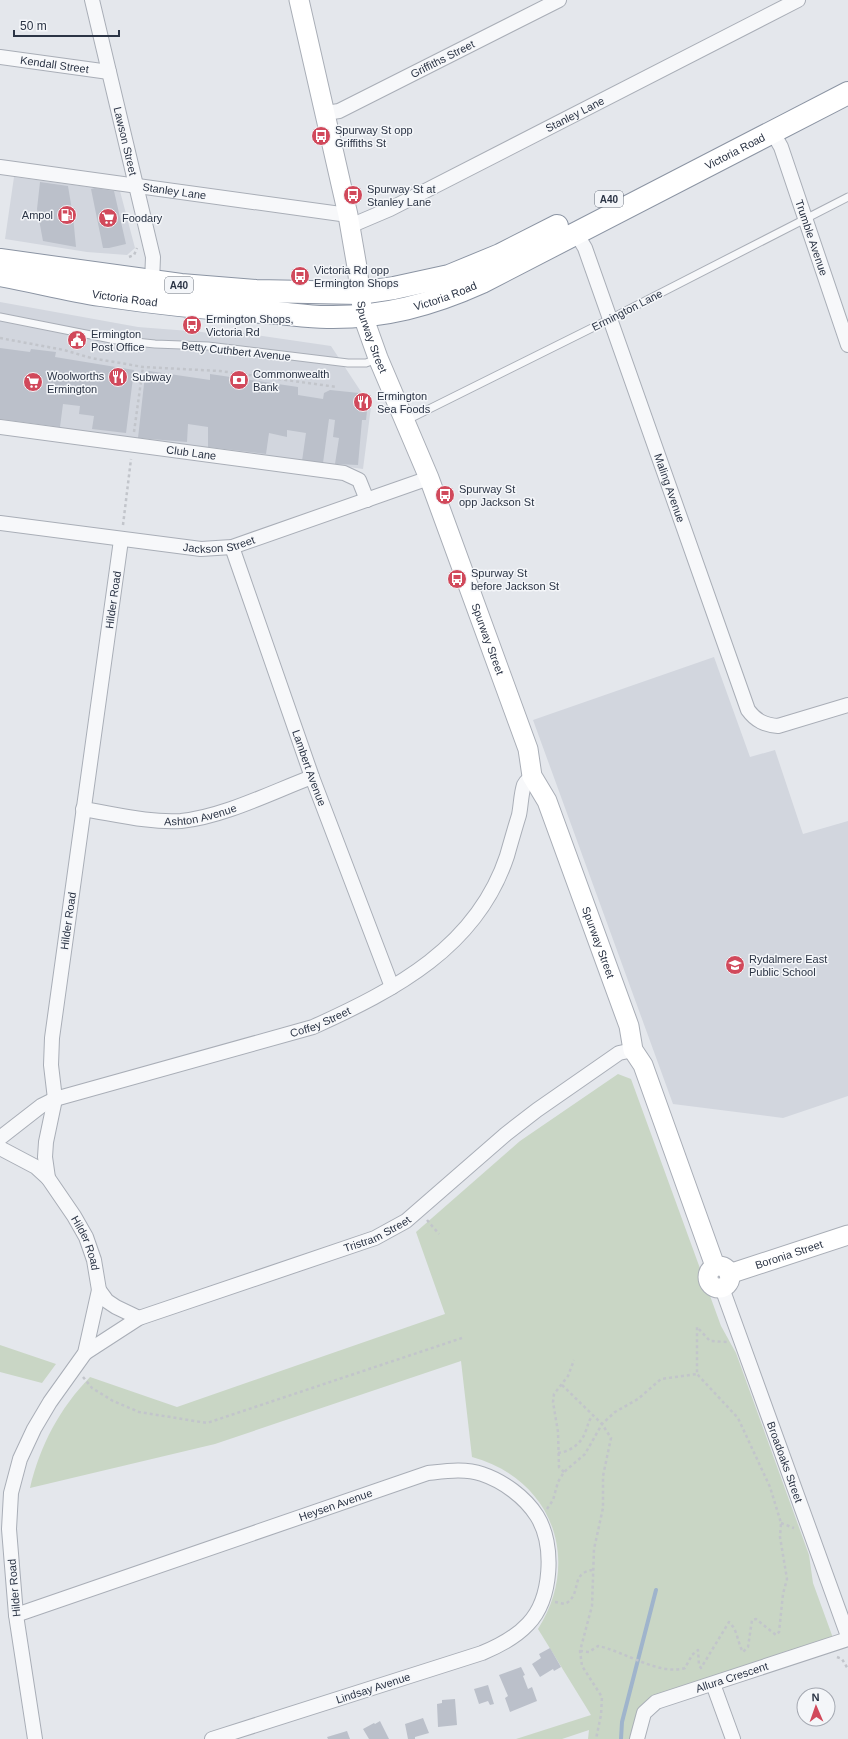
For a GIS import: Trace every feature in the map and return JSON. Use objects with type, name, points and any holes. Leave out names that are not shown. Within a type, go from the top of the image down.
[{"type":"highway","name":"Victoria Road","points":[[0,260],[152,282],[256,291],[360,293],[394,288],[449,276],[500,255],[848,77]]},
{"type":"highway","name":"Victoria Road","points":[[0,276],[101,295],[187,307],[326,317],[363,316],[419,306],[450,296],[482,282],[848,93]]},
{"type":"street","name":"Lawson Street","points":[[92,0],[153,257],[152,282]]},
{"type":"street","name":"Spurway Street","points":[[299,0],[349,220],[363,316],[378,358],[429,478],[528,749],[532,776],[547,801],[629,1026],[633,1050],[643,1065],[722,1276]]},
{"type":"street","name":"Griffiths Street","points":[[326,114],[339,111],[558,0]]},
{"type":"street","name":"Stanley Lane","points":[[0,168],[136,187],[349,220],[390,209],[798,0]]},
{"type":"street","name":"Kendall Street","points":[[0,57],[109,72]]},
{"type":"street","name":"Trumble Avenue","points":[[772,131],[781,147],[848,345]]},
{"type":"street","name":"Maling Avenue","points":[[576,233],[585,248],[748,710],[753,717],[760,722],[769,726],[778,726],[848,705]]},
{"type":"street","name":"Club Lane","points":[[0,427],[344,473],[359,480],[367,500]]},
{"type":"street","name":"Jackson Street","points":[[0,523],[122,534],[201,549],[232,547],[429,478]]},
{"type":"street","name":"Hilder Road","points":[[122,534],[52,1038],[51,1066],[55,1099],[46,1142],[45,1157],[48,1178],[74,1216],[86,1237],[94,1260],[100,1290],[107,1301],[139,1318]]},
{"type":"street","name":"Lambert Avenue","points":[[232,547],[312,777],[392,987]]},
{"type":"street","name":"Coffey Street","points":[[0,1138],[41,1106],[55,1099],[313,1027],[354,1009],[392,987],[437,956],[462,933],[488,896],[506,857],[519,814],[525,783],[532,776]]},
{"type":"street","name":"Ashton Avenue","points":[[84,809],[158,820],[180,821],[221,812],[312,777]]},
{"type":"street","name":"Tristram Street","points":[[84,1353],[139,1318],[375,1238],[406,1221],[506,1134],[537,1110],[620,1053],[633,1050]]},
{"type":"street","points":[[0,1148],[36,1167],[48,1178]]},
{"type":"street","name":"Boronia Street","points":[[722,1276],[848,1235]]},
{"type":"street","name":"Broadoaks Street","points":[[722,1276],[741,1342],[848,1638]]},
{"type":"street","name":"Hilder Road","points":[[35,1739],[16,1616],[8,1529],[11,1493],[20,1459],[34,1429],[50,1402],[84,1353],[100,1290]]},
{"type":"street","name":"Heysen Avenue","points":[[16,1616],[428,1472],[458,1470],[482,1474],[508,1486],[527,1503],[538,1516],[547,1545],[550,1569],[544,1599],[529,1624]]},
{"type":"street","name":"Lindsay Avenue","points":[[212,1739],[482,1653],[506,1642],[529,1624]]},
{"type":"street","name":"Allura Crescent","points":[[637,1739],[644,1713],[656,1702],[848,1638]]},
{"type":"street","points":[[713,1684],[733,1739]]},
{"type":"lane","name":"Ermington Lane","points":[[405,421],[610,319],[848,197]]},
{"type":"lane","name":"Betty Cuthbert Avenue","points":[[0,317],[116,340],[155,344],[208,346],[348,364],[366,363],[378,358]]},
{"type":"path","points":[[129,257],[134,255],[138,245]]},
{"type":"path","name":"Betty Cuthbert Avenue","points":[[0,338],[64,350],[91,358],[143,367],[220,371],[337,387]]},
{"type":"path","points":[[133,438],[143,367]]},
{"type":"path","points":[[122,534],[132,456]]},
{"type":"path","points":[[427,1220],[439,1234]]},
{"type":"path","points":[[580,1651],[589,1652],[598,1646],[660,1667],[678,1670],[685,1668],[692,1655],[698,1650],[699,1665],[702,1668],[729,1622],[734,1626],[739,1646],[743,1652],[748,1647],[752,1620],[756,1619],[776,1635],[779,1632],[783,1594],[787,1579],[780,1537],[781,1523],[770,1486],[738,1418],[697,1374],[697,1327],[710,1341],[741,1342]]},
{"type":"path","points":[[75,1367],[92,1388],[113,1401],[139,1412],[207,1423],[462,1338]]},
{"type":"path","points":[[564,1472],[559,1468],[558,1432],[553,1402],[554,1394],[568,1376],[574,1360]]},
{"type":"path","points":[[538,1516],[547,1510],[553,1500],[558,1482],[564,1472],[585,1454],[602,1424],[615,1412],[638,1399],[660,1379],[697,1374]]},
{"type":"path","points":[[562,1385],[602,1424],[611,1438],[603,1476],[603,1508],[594,1548],[592,1570],[592,1606],[580,1651],[582,1666],[602,1697],[601,1715],[596,1739]]},
{"type":"path","points":[[558,1453],[566,1452],[574,1448],[585,1433],[587,1425],[593,1415]]},
{"type":"path","points":[[544,1599],[565,1604],[575,1595],[578,1577],[584,1571],[592,1570]]},
{"type":"shaded area","name":"Ampol","points":[[14,177],[120,191],[135,248],[127,255],[87,252],[5,239]]},
{"type":"shaded area","points":[[0,302],[138,327],[202,332],[226,337],[235,332],[331,346],[371,407],[363,469],[0,420]]},
{"type":"shaded area","name":"Rydalmere East Public School","points":[[714,657],[750,757],[775,750],[803,834],[848,821],[848,1096],[783,1118],[673,1104],[533,720]]},
{"type":"green space","points":[[618,1074],[631,1079],[721,1326],[736,1353],[809,1555],[813,1583],[833,1638],[655,1695],[646,1703],[630,1739],[588,1739],[589,1730],[562,1739],[516,1739],[591,1715],[538,1629],[551,1603],[558,1576],[558,1550],[552,1525],[540,1503],[522,1483],[500,1468],[472,1457],[461,1361],[215,1444],[30,1488],[39,1457],[52,1428],[69,1401],[90,1377],[177,1407],[445,1314],[416,1232],[520,1141]]},
{"type":"green space","points":[[0,1345],[56,1364],[42,1383],[0,1372]]},
{"type":"building","points":[[40,182],[68,186],[76,247],[43,241],[37,209]]},
{"type":"building","name":"Foodary","points":[[95,188],[114,191],[126,244],[103,248],[91,189]]},
{"type":"building","points":[[0,348],[30,352],[31,349],[56,352],[55,357],[134,370],[126,433],[92,429],[94,416],[79,414],[80,406],[63,404],[60,427],[0,419]]},
{"type":"building","points":[[149,371],[210,380],[210,374],[298,387],[298,395],[323,399],[324,393],[330,390],[359,393],[368,402],[366,420],[362,420],[358,465],[335,464],[339,438],[333,437],[335,420],[329,419],[323,463],[302,461],[306,433],[287,430],[287,437],[269,433],[266,454],[208,447],[208,427],[188,424],[187,442],[138,438],[145,375]]},
{"type":"building","points":[[550,1648],[561,1667],[554,1671],[553,1669],[540,1677],[532,1664],[541,1658],[539,1654]]},
{"type":"building","points":[[521,1667],[525,1675],[523,1676],[528,1689],[532,1687],[537,1701],[510,1712],[505,1698],[508,1696],[499,1675]]},
{"type":"building","points":[[488,1685],[494,1704],[490,1705],[488,1701],[479,1704],[474,1689]]},
{"type":"building","points":[[455,1699],[457,1725],[438,1727],[437,1704],[442,1703],[442,1700]]},
{"type":"building","points":[[423,1718],[429,1733],[415,1737],[415,1739],[408,1739],[405,1724]]},
{"type":"building","points":[[380,1721],[389,1739],[369,1739],[363,1729]]},
{"type":"building","points":[[347,1731],[350,1739],[328,1739],[327,1737]]},
{"type":"waterway","points":[[621,1739],[622,1722],[656,1590]]},
{"type":"place","name":"Spurway St opp Griffiths St","points":[[321,136]]},
{"type":"place","name":"Spurway St at Stanley Lane","points":[[353,195]]},
{"type":"place","name":"Ampol","points":[[67,215]]},
{"type":"place","name":"Foodary","points":[[108,218]]},
{"type":"place","name":"Victoria Rd opp Ermington Shops","points":[[300,276]]},
{"type":"place","name":"Ermington Shops, Victoria Rd","points":[[192,325]]},
{"type":"place","name":"Ermington Post Office","points":[[77,340]]},
{"type":"place","name":"Subway","points":[[118,377]]},
{"type":"place","name":"Commonwealth Bank","points":[[239,380]]},
{"type":"place","name":"Woolworths Ermington","points":[[33,382]]},
{"type":"place","name":"Ermington Sea Foods","points":[[363,402]]},
{"type":"place","name":"Spurway St opp Jackson St","points":[[445,495]]},
{"type":"place","name":"Spurway St before Jackson St","points":[[457,579]]},
{"type":"place","name":"Rydalmere East Public School","points":[[735,965]]}]
